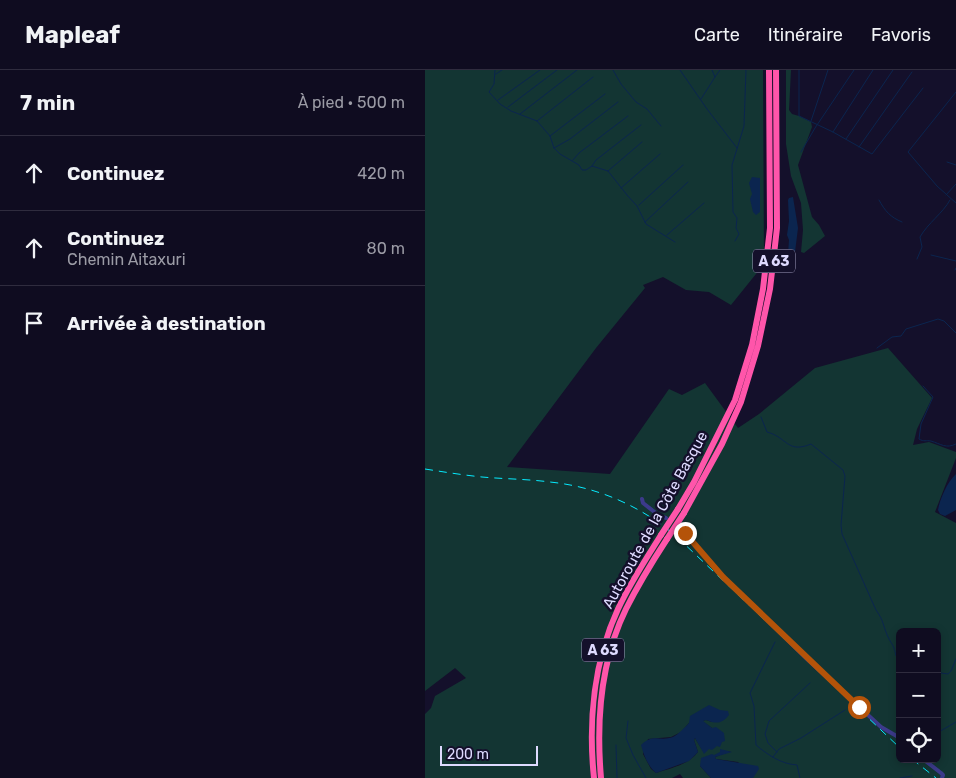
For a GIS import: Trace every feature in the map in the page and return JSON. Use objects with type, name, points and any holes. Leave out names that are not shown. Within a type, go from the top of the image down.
[{"type":"highway","name":"Autoroute de la Côte Basque","points":[[601,778],[598,720],[603,676],[609,655],[625,611],[694,482],[735,400],[752,345],[763,289],[770,228],[769,70]]},
{"type":"highway","name":"Autoroute de la Côte Basque","points":[[594,778],[591,722],[602,652],[619,608],[702,482],[722,444],[741,402],[755,356],[771,282],[777,228],[776,70]]},
{"type":"street","points":[[642,499],[643,503],[666,518]]},
{"type":"street","points":[[681,528],[729,584],[876,723],[896,736]]},
{"type":"street","points":[[928,763],[943,775],[942,778]]},
{"type":"green space","points":[[425,70],[763,70],[764,264],[731,305],[709,292],[686,290],[663,277],[643,285],[645,288],[596,348],[507,467],[610,474],[669,389],[682,395],[705,383],[738,428],[759,414],[815,368],[888,348],[932,398],[917,429],[913,445],[929,442],[956,452],[956,458],[935,512],[956,523],[956,778],[753,778],[738,762],[716,759],[715,757],[731,751],[726,751],[711,758],[700,766],[711,778],[683,778],[680,774],[672,778],[425,778],[425,714],[431,708],[435,696],[466,678],[455,668],[425,691]],"holes":[[[720,710],[712,722],[702,721],[712,728],[701,748],[695,738],[698,752],[689,760],[679,766],[656,773],[651,769],[643,754],[648,739],[671,737],[681,732],[689,723]]]},
{"type":"green space","points":[[786,70],[791,70],[789,110],[792,114],[811,122],[812,127],[798,165],[812,217],[825,236],[804,253],[801,252],[803,230],[801,203],[791,176],[786,144]]},
{"type":"water","points":[[752,177],[760,178],[760,212],[756,215],[753,212],[750,199],[752,194],[749,183]]},
{"type":"water","points":[[793,197],[798,228],[795,252],[788,254],[788,200]]},
{"type":"water","points":[[956,474],[956,510],[945,516],[940,514],[939,506],[947,486]]},
{"type":"water","points":[[709,705],[728,711],[729,715],[721,722],[703,721],[712,728],[716,727],[724,733],[725,741],[722,742],[720,747],[717,746],[712,750],[709,749],[704,754],[695,738],[698,752],[689,761],[656,773],[643,753],[641,745],[650,739],[675,736],[689,723],[690,716]]},
{"type":"water","points":[[720,749],[732,752],[715,757],[716,759],[758,766],[759,769],[753,778],[711,778],[700,766],[701,758],[714,755],[720,752]]},
{"type":"waterway","points":[[495,70],[494,84],[489,92],[500,104],[511,111],[537,121],[550,136],[554,148],[560,154],[579,165],[582,170],[592,166],[608,171],[637,206],[646,224],[675,242]]},
{"type":"waterway","points":[[496,74],[502,70]]},
{"type":"waterway","points":[[498,100],[540,70]]},
{"type":"waterway","points":[[508,107],[557,70]]},
{"type":"waterway","points":[[520,114],[577,70]]},
{"type":"waterway","points":[[613,70],[621,84],[636,102],[647,109],[661,126]]},
{"type":"waterway","points":[[680,70],[737,148]]},
{"type":"waterway","points":[[701,99],[715,77],[712,70]]},
{"type":"waterway","points":[[715,77],[720,70]]},
{"type":"waterway","points":[[735,241],[739,234],[736,228],[737,218],[733,212],[732,165],[744,126],[746,70]]},
{"type":"waterway","points":[[799,70],[799,116],[833,132],[872,154],[923,88]]},
{"type":"waterway","points":[[811,121],[828,70]]},
{"type":"waterway","points":[[801,152],[854,70]]},
{"type":"waterway","points":[[833,132],[873,70]]},
{"type":"waterway","points":[[846,139],[893,70]]},
{"type":"waterway","points":[[859,147],[912,72]]},
{"type":"waterway","points":[[537,121],[593,77]]},
{"type":"waterway","points":[[956,92],[908,152],[937,186],[956,203]]},
{"type":"waterway","points":[[550,136],[605,94]]},
{"type":"waterway","points":[[554,148],[570,139],[618,102]]},
{"type":"waterway","points":[[573,160],[579,153],[628,116]]},
{"type":"waterway","points":[[592,166],[596,160],[641,125]]},
{"type":"waterway","points":[[608,171],[642,142]]},
{"type":"waterway","points":[[621,188],[660,154]]},
{"type":"waterway","points":[[947,162],[956,165]]},
{"type":"waterway","points":[[639,205],[683,165]]},
{"type":"waterway","points":[[645,222],[688,182]]},
{"type":"waterway","points":[[946,195],[956,184]]},
{"type":"waterway","points":[[879,200],[888,213],[902,222]]},
{"type":"waterway","points":[[917,259],[922,247],[920,237],[950,200]]},
{"type":"waterway","points":[[667,235],[704,203]]},
{"type":"waterway","points":[[931,255],[956,261]]},
{"type":"waterway","points":[[877,348],[892,337],[901,336],[906,329],[938,319],[944,321],[956,333]]},
{"type":"waterway","points":[[923,386],[933,397],[921,424],[919,439],[946,446],[956,444]]},
{"type":"waterway","points":[[761,417],[767,432],[774,434],[792,446],[803,447],[811,444],[843,470],[845,476],[842,534],[894,647],[896,656]]},
{"type":"waterway","points":[[775,642],[750,693],[754,706],[756,745],[775,758],[797,765],[800,778]]},
{"type":"waterway","points":[[941,673],[948,674],[956,659]]},
{"type":"waterway","points":[[777,752],[768,743],[765,734],[769,721],[810,683]]},
{"type":"waterway","points":[[773,757],[779,749],[801,738],[845,710]]},
{"type":"waterway","points":[[628,721],[626,738],[646,778]]},
{"type":"waterway","points":[[941,731],[956,722]]},
{"type":"waterway","points":[[616,745],[617,778]]},
{"type":"waterway","points":[[900,778],[912,776]]},
{"type":"railway","points":[[425,469],[482,477],[533,480],[585,488],[634,507],[677,537],[896,744]]},
{"type":"railway","points":[[917,763],[936,778]]},
{"type":"route","points":[[685,533],[723,577],[859,707]]}]
